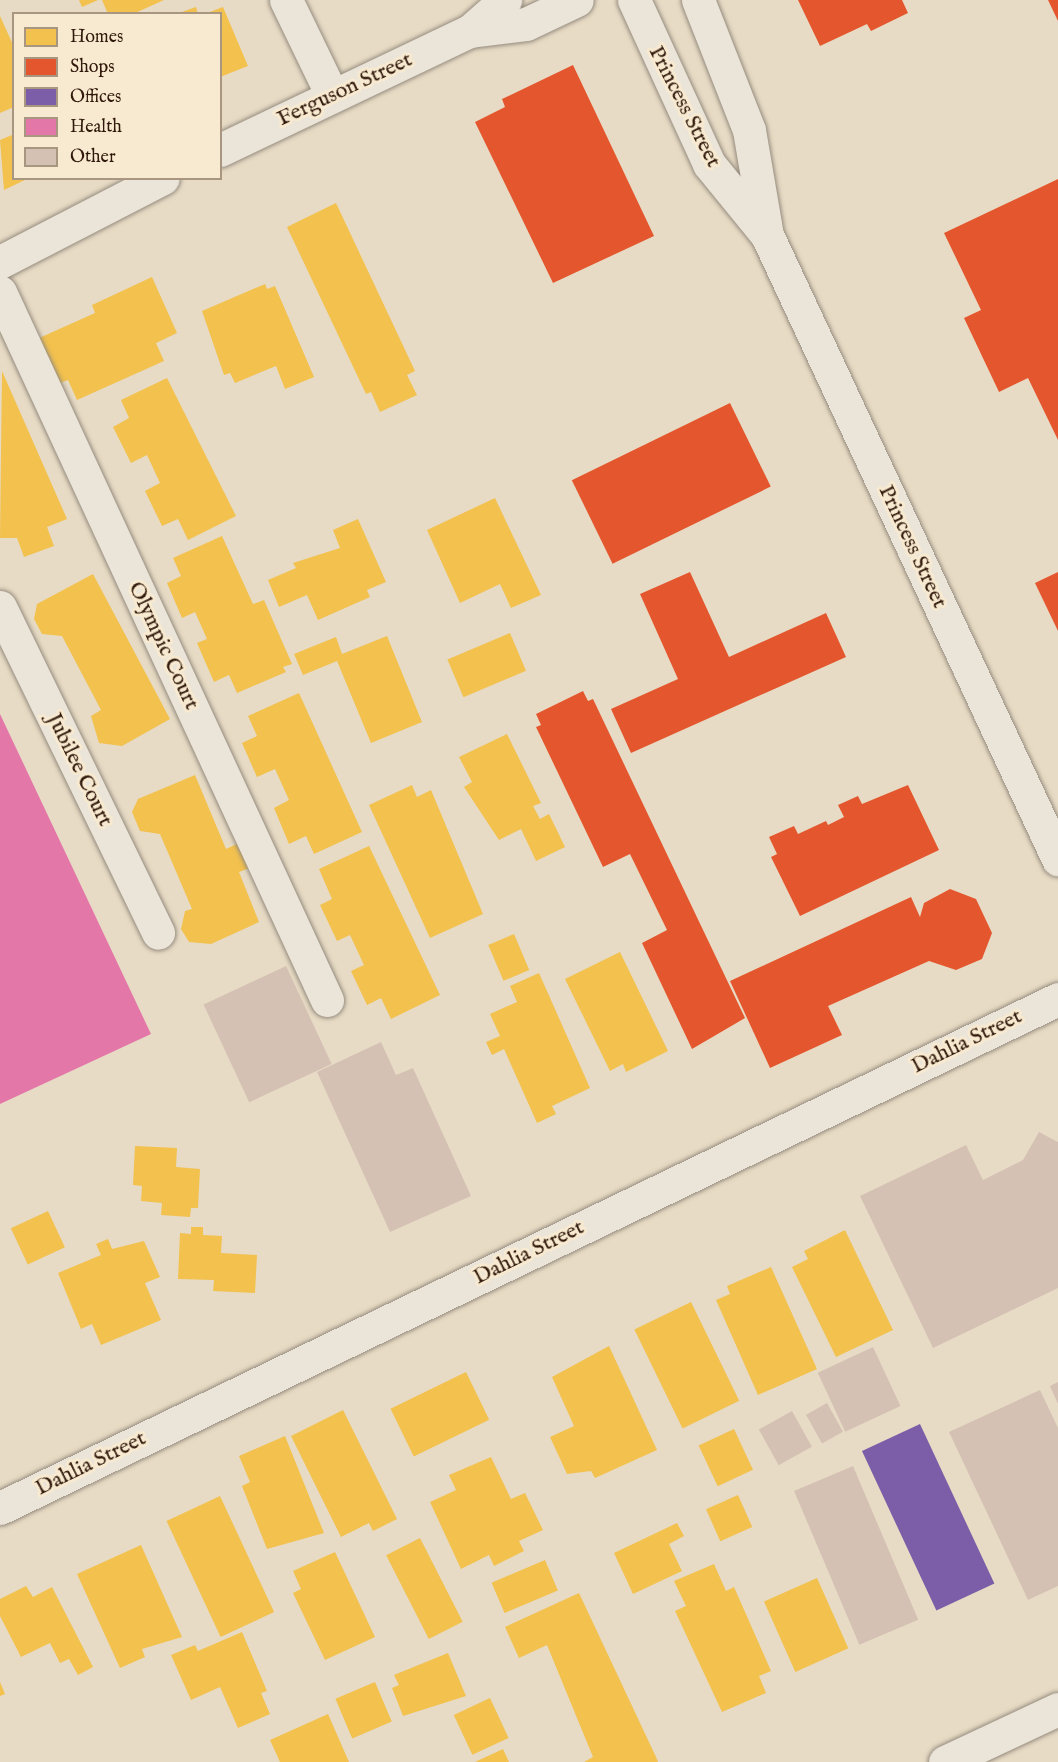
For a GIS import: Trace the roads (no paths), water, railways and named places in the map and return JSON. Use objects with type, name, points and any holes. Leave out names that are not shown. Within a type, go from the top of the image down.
[{"type":"street","points":[[286,0],[332,95]]},
{"type":"street","name":"Ferguson Street","points":[[222,149],[470,31],[505,0]]},
{"type":"street","name":"Ferguson Street","points":[[470,31],[526,24],[577,0]]},
{"type":"street","name":"Princess Street","points":[[634,0],[709,164],[767,235],[1058,859]]},
{"type":"street","name":"Princess Street","points":[[698,0],[749,130],[767,235]]},
{"type":"street","points":[[0,262],[159,180]]},
{"type":"street","name":"Olympic Court","points":[[0,292],[327,1000]]},
{"type":"street","name":"Jubilee Court","points":[[0,607],[158,933]]},
{"type":"street","name":"Dahlia Street","points":[[0,1508],[1058,999]]},
{"type":"street","points":[[945,1762],[1058,1709]]}]
